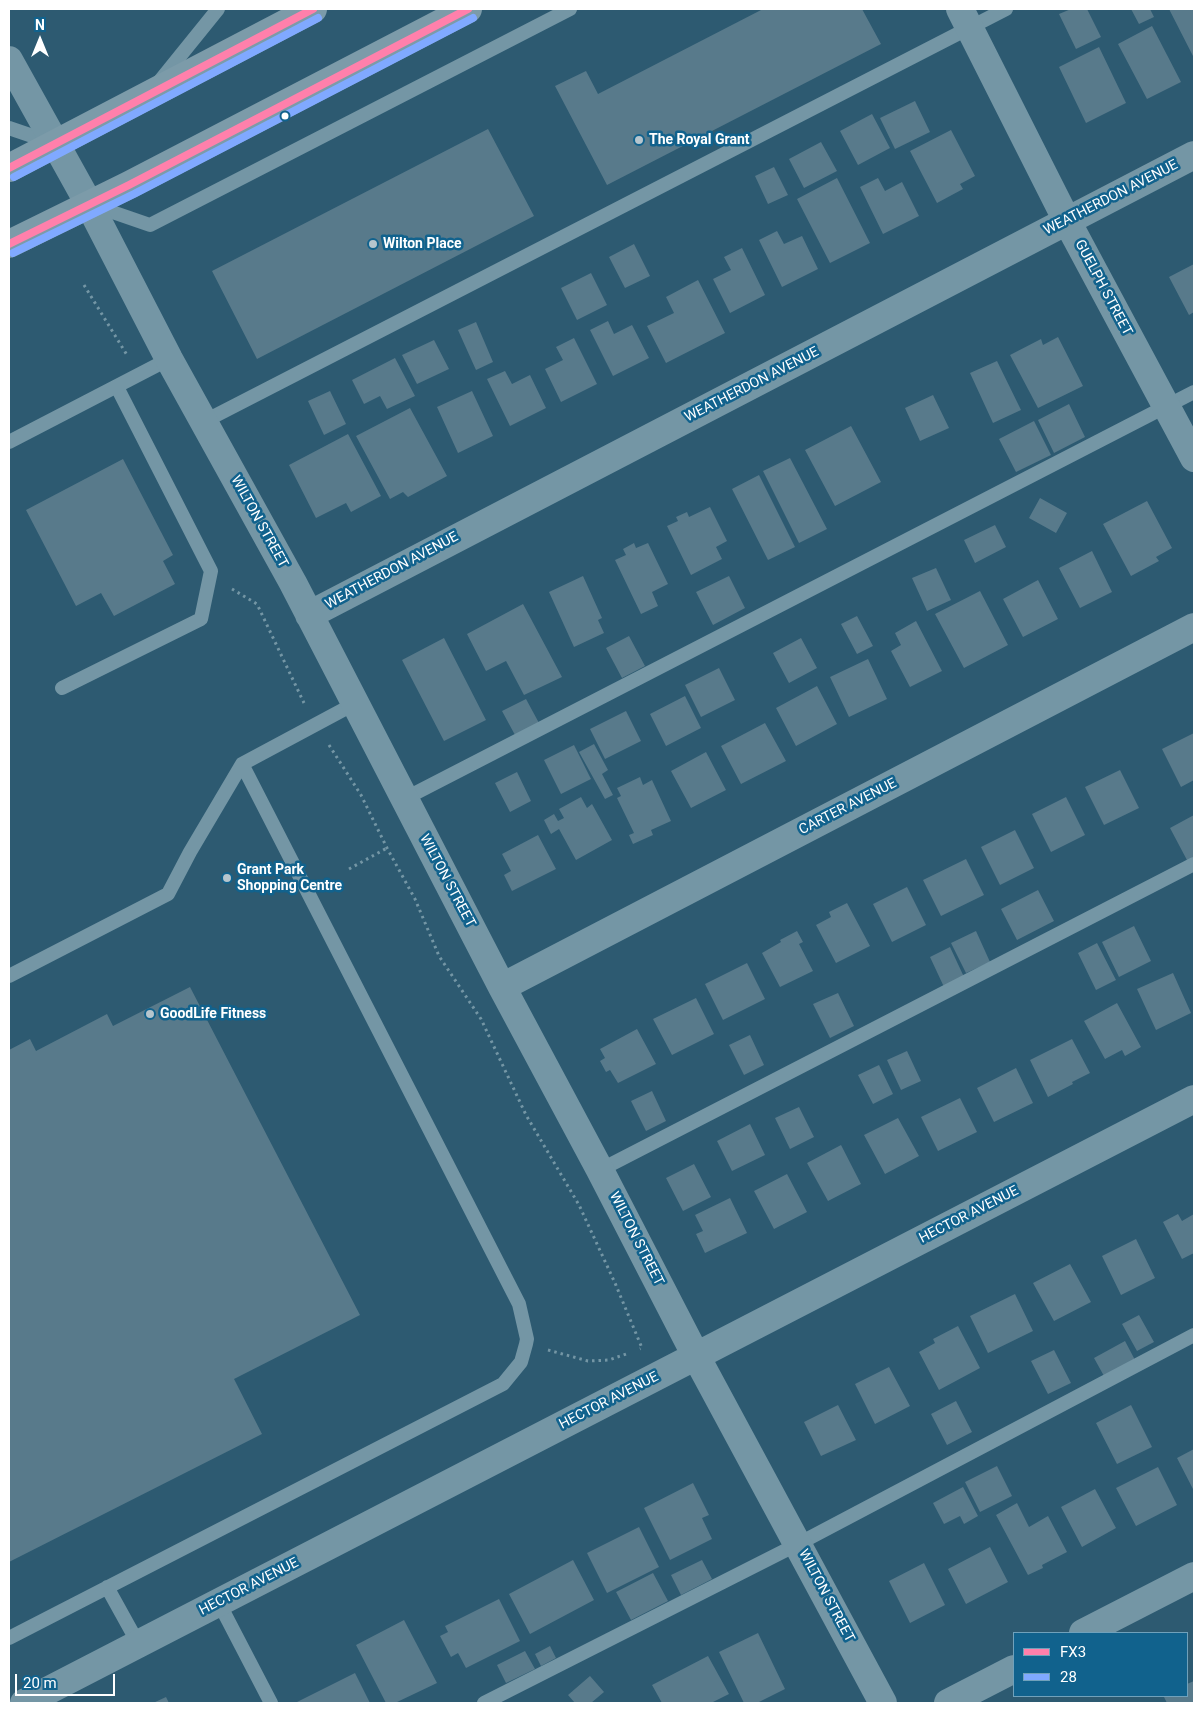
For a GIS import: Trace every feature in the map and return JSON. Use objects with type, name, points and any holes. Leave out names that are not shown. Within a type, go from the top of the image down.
[{"type":"main road","points":[[9,168],[313,9]]},
{"type":"main road","points":[[9,244],[129,185],[468,9]]},
{"type":"street","name":"GUELPH STREET","points":[[965,18],[1067,221],[1194,458]]},
{"type":"street","name":"WILTON STREET","points":[[9,60],[309,615],[696,1356],[883,1703]]},
{"type":"street","name":"WEATHERDON AVENUE","points":[[309,615],[1194,155]]},
{"type":"street","name":"CARTER AVENUE","points":[[502,987],[1194,627]]},
{"type":"street","name":"HECTOR AVENUE","points":[[24,1703],[1194,1099]]},
{"type":"street","points":[[1085,1632],[1194,1576]]},
{"type":"street","points":[[948,1703],[1013,1670]]},
{"type":"lane","points":[[149,95],[218,9]]},
{"type":"lane","points":[[88,204],[150,224],[570,9]]},
{"type":"lane","points":[[203,422],[965,18],[1006,9]]},
{"type":"lane","points":[[9,128],[56,144]]},
{"type":"lane","points":[[9,442],[169,359]]},
{"type":"lane","points":[[62,688],[201,618],[211,571],[117,387]]},
{"type":"lane","points":[[404,799],[1194,392]]},
{"type":"lane","points":[[9,976],[168,894],[190,852],[242,764],[354,704]]},
{"type":"lane","points":[[9,1638],[503,1384],[521,1362],[528,1338],[519,1304],[242,764]]},
{"type":"lane","points":[[600,1170],[1194,864]]},
{"type":"lane","points":[[484,1703],[798,1544],[1194,1335]]},
{"type":"lane","points":[[107,1587],[138,1643]]},
{"type":"lane","points":[[219,1603],[271,1703]]},
{"type":"path","points":[[84,285],[139,375]]},
{"type":"path","points":[[211,571],[234,591],[257,604],[294,685],[316,724],[361,794],[386,848],[415,899],[440,956],[481,1019],[526,1115],[579,1205],[642,1348],[609,1360],[588,1361],[526,1344]]},
{"type":"path","points":[[349,869],[386,848]]},
{"type":"building","name":"The Royal Grant","points":[[763,9],[862,9],[881,44],[607,185],[555,86],[586,71],[598,94]]},
{"type":"building","points":[[1071,9],[1087,9],[1101,37],[1076,49],[1059,14]]},
{"type":"building","points":[[1131,9],[1150,9],[1154,17],[1139,24]]},
{"type":"building","points":[[1169,9],[1194,9],[1194,58]]},
{"type":"building","points":[[1152,26],[1181,82],[1147,99],[1118,44]]},
{"type":"building","points":[[1099,47],[1126,103],[1086,123],[1059,67]]},
{"type":"building","points":[[915,101],[930,132],[895,149],[880,118]]},
{"type":"building","points":[[872,114],[890,148],[858,165],[840,131]]},
{"type":"building","name":"Wilton Place","points":[[488,129],[534,216],[257,359],[212,271]]},
{"type":"building","points":[[951,130],[975,176],[960,184],[963,189],[937,203],[910,151]]},
{"type":"building","points":[[821,142],[837,171],[804,188],[789,159]]},
{"type":"building","points":[[774,167],[788,195],[768,204],[755,176]]},
{"type":"building","points":[[837,178],[870,243],[830,263],[797,199]]},
{"type":"building","points":[[878,178],[885,191],[902,182],[919,216],[883,234],[860,187]]},
{"type":"building","points":[[777,231],[784,244],[802,236],[818,269],[782,287],[759,240]]},
{"type":"building","points":[[634,244],[650,276],[625,288],[609,257]]},
{"type":"building","points":[[742,248],[765,295],[730,313],[713,279],[731,270],[724,257]]},
{"type":"building","points":[[1194,264],[1194,312],[1189,315],[1169,277]]},
{"type":"building","points":[[591,273],[607,305],[577,320],[561,288]]},
{"type":"building","points":[[698,280],[725,333],[666,363],[647,326],[674,313],[666,297]]},
{"type":"building","points":[[608,321],[614,334],[632,325],[649,358],[613,376],[590,330]]},
{"type":"building","points":[[476,322],[493,362],[476,370],[458,330]]},
{"type":"building","points":[[1058,337],[1083,386],[1038,408],[1010,355],[1041,339],[1043,345]]},
{"type":"building","points":[[574,338],[597,384],[561,402],[545,369],[563,360],[556,347]]},
{"type":"building","points":[[434,340],[449,369],[417,384],[402,355]]},
{"type":"building","points":[[395,358],[415,396],[387,409],[380,396],[364,404],[352,380]]},
{"type":"building","points":[[997,361],[1021,410],[993,423],[970,373]]},
{"type":"building","points":[[505,371],[512,384],[530,375],[546,408],[510,426],[487,379]]},
{"type":"building","points":[[330,391],[346,424],[324,435],[308,401]]},
{"type":"building","points":[[472,391],[493,436],[458,453],[437,407]]},
{"type":"building","points":[[933,395],[949,428],[920,441],[905,408]]},
{"type":"building","points":[[1069,404],[1085,437],[1054,453],[1038,420]]},
{"type":"building","points":[[410,408],[447,476],[408,497],[403,492],[390,499],[356,436]]},
{"type":"building","points":[[1034,421],[1051,455],[1016,472],[999,439]]},
{"type":"building","points":[[851,426],[881,482],[835,506],[805,450]]},
{"type":"building","points":[[348,434],[381,496],[351,512],[346,503],[316,518],[289,465]]},
{"type":"building","points":[[790,458],[827,529],[799,543],[763,471]]},
{"type":"building","points":[[123,459],[173,555],[163,561],[175,584],[114,616],[101,593],[76,606],[26,510]]},
{"type":"building","points":[[759,475],[795,547],[768,560],[732,489]]},
{"type":"building","points":[[1040,498],[1067,513],[1056,533],[1029,518]]},
{"type":"building","points":[[1147,501],[1172,548],[1156,557],[1159,561],[1131,576],[1103,524]]},
{"type":"building","points":[[710,507],[727,541],[716,547],[722,559],[691,575],[667,526],[678,521],[676,517],[687,512],[689,517]]},
{"type":"building","points":[[995,525],[1006,547],[975,563],[964,540]]},
{"type":"building","points":[[634,543],[636,548],[648,543],[668,584],[652,592],[658,606],[641,614],[615,560],[626,555],[623,549]]},
{"type":"building","points":[[1092,551],[1112,592],[1080,608],[1059,568]]},
{"type":"building","points":[[936,568],[951,600],[927,611],[912,578]]},
{"type":"building","points":[[583,576],[602,618],[598,620],[604,633],[574,647],[549,592]]},
{"type":"building","points":[[729,576],[745,608],[713,625],[696,592]]},
{"type":"building","points":[[1038,580],[1058,619],[1023,637],[1003,599]]},
{"type":"building","points":[[980,591],[1008,645],[964,668],[935,614]]},
{"type":"building","points":[[523,604],[562,677],[524,695],[506,661],[486,671],[467,634]]},
{"type":"building","points":[[857,616],[873,646],[857,654],[841,624]]},
{"type":"building","points":[[916,621],[942,671],[910,687],[891,651],[901,645],[895,633]]},
{"type":"building","points":[[629,636],[645,666],[622,678],[606,648]]},
{"type":"building","points":[[444,638],[486,720],[444,741],[402,660]]},
{"type":"building","points":[[801,638],[817,668],[789,683],[773,653]]},
{"type":"building","points":[[868,659],[887,699],[849,717],[830,677]]},
{"type":"building","points":[[719,668],[735,700],[701,717],[685,685]]},
{"type":"building","points":[[817,686],[837,724],[796,746],[776,708]]},
{"type":"building","points":[[685,696],[701,728],[666,746],[650,714]]},
{"type":"building","points":[[526,699],[539,723],[515,735],[502,711]]},
{"type":"building","points":[[626,711],[641,741],[605,759],[590,729]]},
{"type":"building","points":[[765,723],[786,761],[741,784],[721,746]]},
{"type":"building","points":[[1194,733],[1194,780],[1181,787],[1162,749]]},
{"type":"building","points":[[594,744],[608,770],[602,774],[613,795],[605,799],[579,752]]},
{"type":"building","points":[[574,745],[591,779],[561,794],[544,760]]},
{"type":"building","points":[[706,752],[726,790],[691,808],[671,771]]},
{"type":"building","points":[[1120,770],[1139,808],[1104,825],[1085,787]]},
{"type":"building","points":[[517,772],[531,801],[510,812],[495,783]]},
{"type":"building","points":[[640,777],[643,785],[652,780],[671,821],[651,830],[653,835],[633,844],[629,835],[634,833],[617,798],[621,796],[617,788]]},
{"type":"building","points":[[581,797],[587,808],[592,804],[612,840],[576,860],[559,829],[551,834],[544,820],[554,814],[558,821],[564,818],[559,809]]},
{"type":"building","points":[[1066,797],[1085,835],[1051,852],[1032,814]]},
{"type":"building","points":[[1194,815],[1194,859],[1188,862],[1170,828]]},
{"type":"building","points":[[1015,830],[1034,868],[1000,885],[981,847]]},
{"type":"building","points":[[538,835],[556,869],[512,891],[504,875],[511,871],[502,854]]},
{"type":"building","points":[[966,859],[984,895],[941,916],[923,880]]},
{"type":"building","points":[[907,887],[926,925],[892,942],[873,904]]},
{"type":"building","points":[[1038,890],[1054,921],[1017,940],[1001,909]]},
{"type":"building","points":[[847,903],[870,946],[836,963],[816,925],[831,917],[829,912]]},
{"type":"building","points":[[1134,926],[1151,961],[1119,977],[1102,942]]},
{"type":"building","points":[[797,931],[803,942],[799,944],[813,971],[780,987],[762,953]]},
{"type":"building","points":[[976,931],[990,962],[966,973],[951,943]]},
{"type":"building","points":[[1097,943],[1116,980],[1096,990],[1078,953]]},
{"type":"building","points":[[950,947],[964,977],[944,987],[930,957]]},
{"type":"building","points":[[747,963],[765,999],[723,1020],[705,984]]},
{"type":"building","points":[[1173,973],[1191,1013],[1156,1030],[1137,989]]},
{"type":"building","points":[[190,987],[360,1315],[234,1379],[262,1434],[9,1562],[9,1050],[30,1039],[36,1051],[107,1014],[113,1026]]},
{"type":"building","points":[[838,993],[854,1026],[830,1038],[813,1004]]},
{"type":"building","points":[[696,998],[714,1034],[672,1055],[653,1019]]},
{"type":"building","points":[[1117,1003],[1141,1047],[1125,1056],[1122,1050],[1105,1059],[1084,1021]]},
{"type":"building","points":[[637,1029],[656,1064],[618,1083],[610,1070],[606,1072],[600,1061],[605,1058],[600,1049]]},
{"type":"building","points":[[750,1035],[764,1065],[744,1075],[729,1045]]},
{"type":"building","points":[[1072,1039],[1090,1073],[1048,1097],[1030,1060]]},
{"type":"building","points":[[907,1051],[921,1081],[901,1090],[887,1060]]},
{"type":"building","points":[[879,1065],[893,1094],[873,1104],[858,1075]]},
{"type":"building","points":[[1016,1068],[1033,1103],[994,1122],[977,1088]]},
{"type":"building","points":[[652,1091],[666,1121],[646,1131],[631,1101]]},
{"type":"building","points":[[960,1098],[977,1132],[938,1151],[921,1117]]},
{"type":"building","points":[[799,1107],[814,1137],[790,1149],[775,1118]]},
{"type":"building","points":[[898,1118],[919,1156],[885,1174],[864,1135]]},
{"type":"building","points":[[750,1124],[765,1155],[732,1171],[717,1141]]},
{"type":"building","points":[[841,1145],[861,1184],[828,1201],[807,1163]]},
{"type":"building","points":[[694,1164],[711,1197],[683,1211],[666,1178]]},
{"type":"building","points":[[787,1174],[807,1212],[774,1229],[754,1191]]},
{"type":"building","points":[[730,1198],[747,1233],[705,1253],[696,1234],[703,1231],[695,1215]]},
{"type":"building","points":[[1178,1214],[1182,1221],[1194,1214],[1194,1253],[1182,1259],[1163,1222]]},
{"type":"building","points":[[1136,1239],[1155,1278],[1121,1295],[1102,1256]]},
{"type":"building","points":[[1070,1264],[1091,1302],[1054,1321],[1033,1283]]},
{"type":"building","points":[[1015,1294],[1033,1331],[988,1353],[970,1316]]},
{"type":"building","points":[[1139,1315],[1154,1342],[1137,1351],[1122,1324]]},
{"type":"building","points":[[958,1326],[980,1368],[939,1390],[919,1352],[935,1343],[933,1339]]},
{"type":"building","points":[[1125,1341],[1135,1360],[1104,1376],[1094,1358]]},
{"type":"building","points":[[1054,1350],[1071,1383],[1048,1394],[1031,1361]]},
{"type":"building","points":[[889,1367],[910,1406],[875,1424],[855,1384]]},
{"type":"building","points":[[956,1401],[972,1432],[947,1445],[931,1414]]},
{"type":"building","points":[[838,1405],[856,1440],[821,1456],[804,1422]]},
{"type":"building","points":[[1131,1405],[1152,1447],[1117,1464],[1096,1423]]},
{"type":"building","points":[[1194,1449],[1194,1491],[1177,1458]]},
{"type":"building","points":[[997,1466],[1012,1496],[980,1512],[965,1482]]},
{"type":"building","points":[[1158,1467],[1177,1505],[1136,1526],[1116,1488]]},
{"type":"building","points":[[693,1483],[709,1515],[702,1518],[712,1539],[670,1560],[644,1508]]},
{"type":"building","points":[[963,1487],[978,1516],[964,1524],[960,1516],[944,1524],[933,1503]]},
{"type":"building","points":[[1095,1489],[1116,1528],[1082,1547],[1061,1507]]},
{"type":"building","points":[[1017,1503],[1029,1527],[1048,1516],[1067,1552],[1042,1565],[1043,1568],[1028,1575],[996,1515]]},
{"type":"building","points":[[639,1527],[659,1567],[607,1593],[587,1553]]},
{"type":"building","points":[[990,1547],[1008,1582],[966,1604],[948,1569]]},
{"type":"building","points":[[573,1560],[594,1600],[530,1634],[509,1594]]},
{"type":"building","points":[[702,1560],[712,1579],[681,1595],[671,1575]]},
{"type":"building","points":[[924,1563],[945,1605],[910,1623],[889,1581]]},
{"type":"building","points":[[653,1573],[668,1601],[631,1620],[616,1592]]},
{"type":"building","points":[[499,1599],[520,1641],[466,1668],[458,1653],[451,1657],[440,1636],[448,1632],[445,1626]]},
{"type":"building","points":[[404,1620],[437,1683],[395,1703],[386,1703],[356,1645]]},
{"type":"building","points":[[758,1633],[785,1689],[757,1703],[744,1703],[719,1652]]},
{"type":"building","points":[[550,1646],[556,1658],[541,1666],[535,1654]]},
{"type":"building","points":[[525,1651],[535,1669],[506,1683],[497,1665]]},
{"type":"building","points":[[708,1656],[729,1694],[711,1703],[662,1703],[652,1685]]},
{"type":"building","points":[[355,1673],[370,1703],[295,1703]]},
{"type":"building","points":[[590,1676],[604,1692],[591,1703],[575,1703],[568,1695]]},
{"type":"building","points":[[1194,1681],[1194,1703],[1167,1703],[1164,1697],[1188,1697],[1188,1684]]},
{"type":"building","points":[[166,1697],[169,1703],[153,1703]]},
{"type":"transit line","name":"FX3","points":[[9,168],[313,9]]},
{"type":"transit line","name":"FX3","points":[[9,244],[129,185],[468,9]]},
{"type":"transit line","name":"28","points":[[14,177],[318,18]]},
{"type":"transit line","name":"28","points":[[13,253],[134,194],[473,18]]},
{"type":"place","name":"The Royal Grant","points":[[639,140]]},
{"type":"place","name":"Wilton Place","points":[[373,244]]},
{"type":"place","name":"Grant Park Shopping Centre","points":[[227,878]]},
{"type":"place","name":"GoodLife Fitness","points":[[150,1014]]}]
